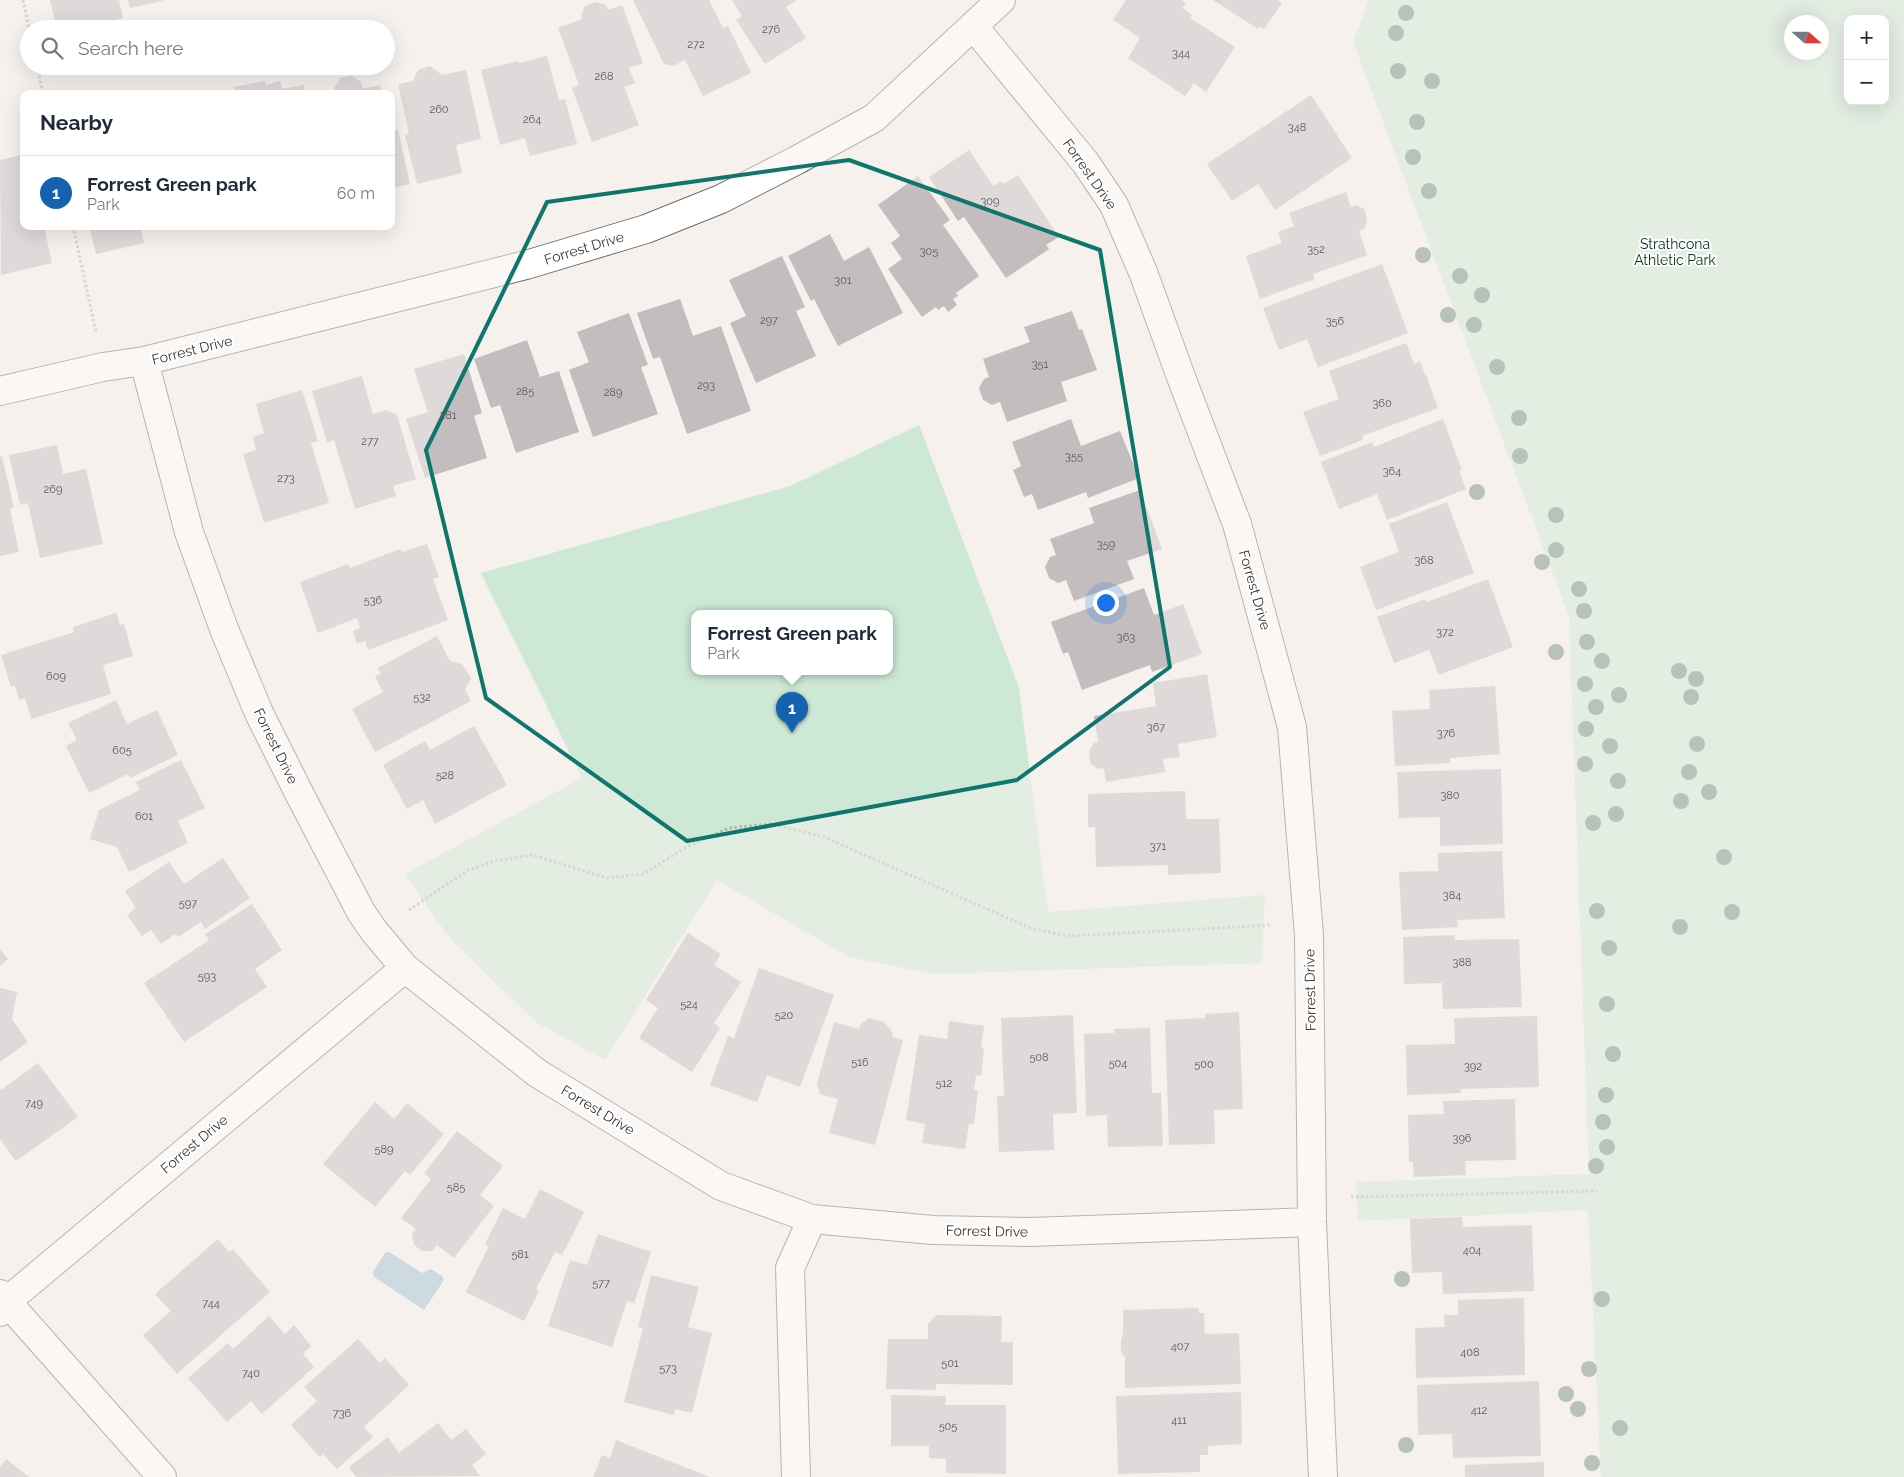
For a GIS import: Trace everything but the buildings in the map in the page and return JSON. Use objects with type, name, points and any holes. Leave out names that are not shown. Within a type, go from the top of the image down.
[{"type":"street","name":"Forrest Drive","points":[[0,391],[104,367],[144,361],[526,265],[646,228],[713,202],[874,118],[1001,0]]},
{"type":"street","name":"Forrest Drive","points":[[974,27],[1085,162],[1114,205],[1143,272],[1240,533],[1292,727],[1309,935],[1312,1222],[1323,1477]]},
{"type":"street","name":"Forrest Drive","points":[[144,361],[189,532],[224,629],[256,705],[300,796],[362,912],[374,931],[405,968],[537,1073],[721,1186],[812,1219],[933,1230],[1030,1232],[1312,1222]]},
{"type":"street","name":"Forrest Drive","points":[[162,1477],[1,1303],[405,968]]},
{"type":"street","points":[[796,1477],[790,1268],[812,1219]]},
{"type":"path","points":[[23,0],[27,20]]},
{"type":"path","points":[[39,75],[43,90]]},
{"type":"path","points":[[73,230],[104,367]]},
{"type":"path","points":[[409,910],[468,870],[496,861],[532,855],[607,878],[643,874],[685,848],[729,828],[771,824],[824,836],[1030,928],[1069,936],[1275,925]]},
{"type":"path","points":[[1351,1197],[1597,1191]]},
{"type":"highlighted area","points":[[849,160],[1100,250],[1170,667],[1017,780],[687,841],[486,698],[426,450],[547,202]]},
{"type":"green space","name":"Strathcona Athletic Park","points":[[1369,0],[1904,0],[1904,1477],[1601,1477],[1588,1210],[1358,1221],[1356,1182],[1589,1174],[1569,616],[1353,42]]},
{"type":"green space","points":[[919,425],[1019,688],[1048,912],[1265,895],[1262,963],[933,974],[849,957],[717,880],[605,1060],[536,1022],[451,940],[405,874],[582,778],[481,573],[790,486]]},
{"type":"water","points":[[389,1252],[422,1273],[431,1269],[442,1276],[444,1280],[424,1310],[374,1277],[373,1272],[385,1253]]},
{"type":"place","name":"Forrest Green park","points":[[792,733]]}]
